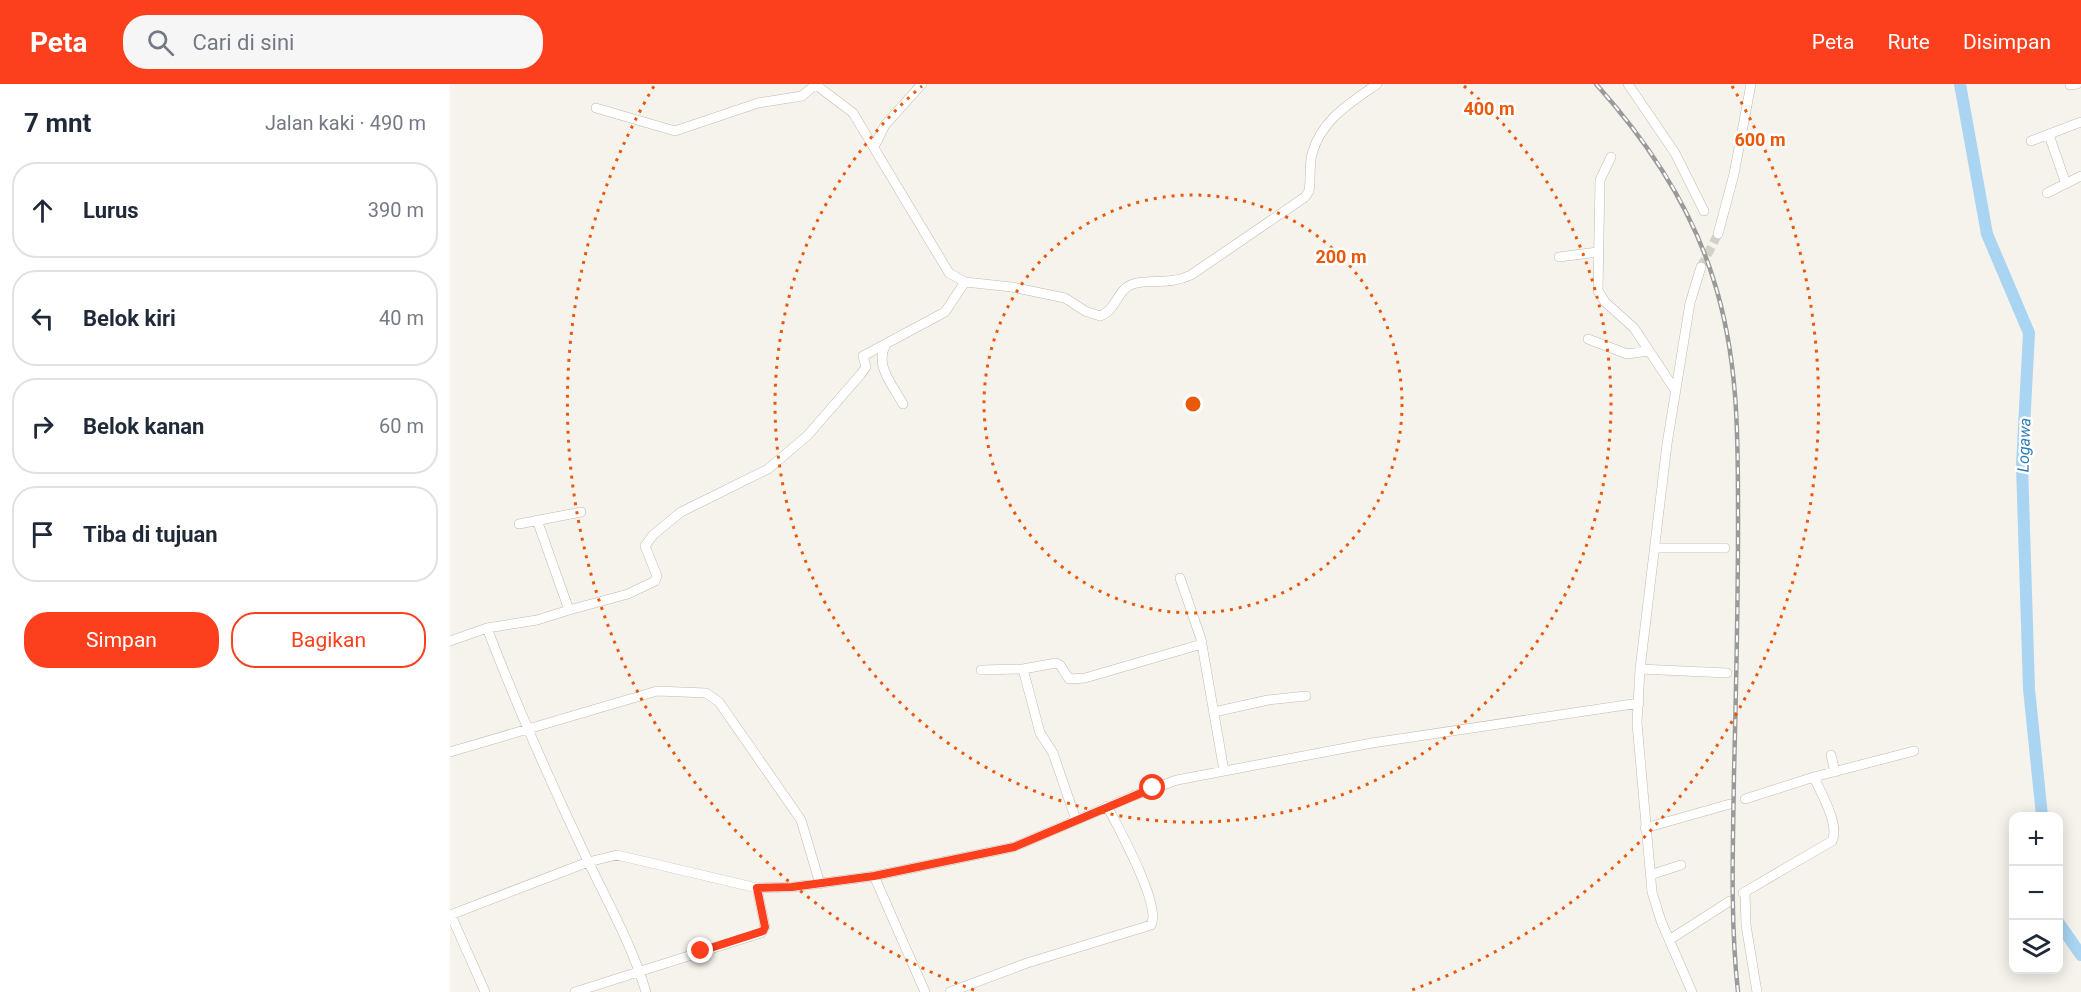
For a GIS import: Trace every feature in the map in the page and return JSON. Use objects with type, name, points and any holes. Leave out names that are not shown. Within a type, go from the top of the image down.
[{"type":"street","points":[[596,108],[627,115],[664,130],[675,131],[705,123],[748,105],[802,96],[816,84],[849,108],[944,267],[953,276],[965,282],[1065,298],[1085,311],[1100,316],[1112,310],[1122,291],[1131,284],[1170,282],[1191,275],[1307,195],[1313,152],[1326,127],[1337,113],[1377,84]]},
{"type":"street","points":[[874,147],[885,125],[922,84]]},
{"type":"street","points":[[1628,84],[1656,122],[1704,210]]},
{"type":"street","points":[[1718,234],[1734,174],[1751,84]]},
{"type":"street","points":[[2031,141],[2081,122]]},
{"type":"street","points":[[2049,135],[2066,184]]},
{"type":"street","points":[[1611,157],[1600,180],[1598,252],[1600,296],[1634,328],[1675,390]]},
{"type":"street","points":[[2047,193],[2081,176]]},
{"type":"street","points":[[1559,257],[1598,252]]},
{"type":"street","points":[[1692,992],[1653,897],[1637,723],[1640,669],[1675,390],[1690,303],[1701,267]]},
{"type":"street","points":[[450,641],[487,628],[537,620],[628,594],[655,581],[657,576],[645,546],[648,539],[681,512],[763,474],[795,448],[858,379],[866,367],[863,356],[945,312],[965,282]]},
{"type":"street","points":[[1588,339],[1626,354],[1649,351]]},
{"type":"street","points":[[886,344],[881,353],[881,363],[903,404]]},
{"type":"street","points":[[519,524],[581,512]]},
{"type":"street","points":[[537,520],[569,610]]},
{"type":"street","points":[[1656,548],[1725,548]]},
{"type":"street","points":[[1180,578],[1202,644],[1224,771]]},
{"type":"street","points":[[487,628],[526,728],[639,970],[646,992]]},
{"type":"street","points":[[981,670],[1023,669],[1056,663],[1069,678],[1084,678],[1202,644]]},
{"type":"street","points":[[1023,669],[1038,728],[1053,753],[1076,820]]},
{"type":"street","points":[[1640,669],[1727,673]]},
{"type":"street","points":[[450,752],[657,691],[689,691],[713,696],[801,820],[820,884]]},
{"type":"street","points":[[1214,712],[1254,703],[1306,696]]},
{"type":"street","points":[[486,992],[450,915],[588,862],[622,855],[757,888],[820,884],[874,876],[1014,847],[1107,806],[1169,783],[1372,743],[1639,703]]},
{"type":"street","points":[[1745,799],[1814,777],[1914,751]]},
{"type":"street","points":[[1831,755],[1835,772]]},
{"type":"street","points":[[1757,992],[1746,925],[1744,892],[1832,841],[1835,834],[1833,824],[1814,777]]},
{"type":"street","points":[[1646,828],[1730,804]]},
{"type":"street","points":[[950,992],[1027,963],[1151,925],[1154,916],[1146,890],[1107,806]]},
{"type":"street","points":[[1650,875],[1681,865]]},
{"type":"street","points":[[874,876],[925,992]]},
{"type":"street","points":[[575,992],[761,933],[765,927],[757,888]]},
{"type":"street","points":[[1669,940],[1730,901]]},
{"type":"waterway","name":"Logawa","points":[[1960,84],[1987,234],[2029,333],[2022,465],[2029,689],[2042,812]]},
{"type":"waterway","name":"Logawa","points":[[2063,929],[2081,955]]},
{"type":"tunnel","points":[[1701,267],[1718,234]]},
{"type":"railway","points":[[1596,84],[1649,151],[1692,224],[1713,278],[1728,340],[1736,403],[1738,467],[1733,883],[1738,992]]},
{"type":"route","points":[[701,951],[758,935],[764,930],[757,888],[792,887],[874,876],[1014,847],[1153,788]]}]
